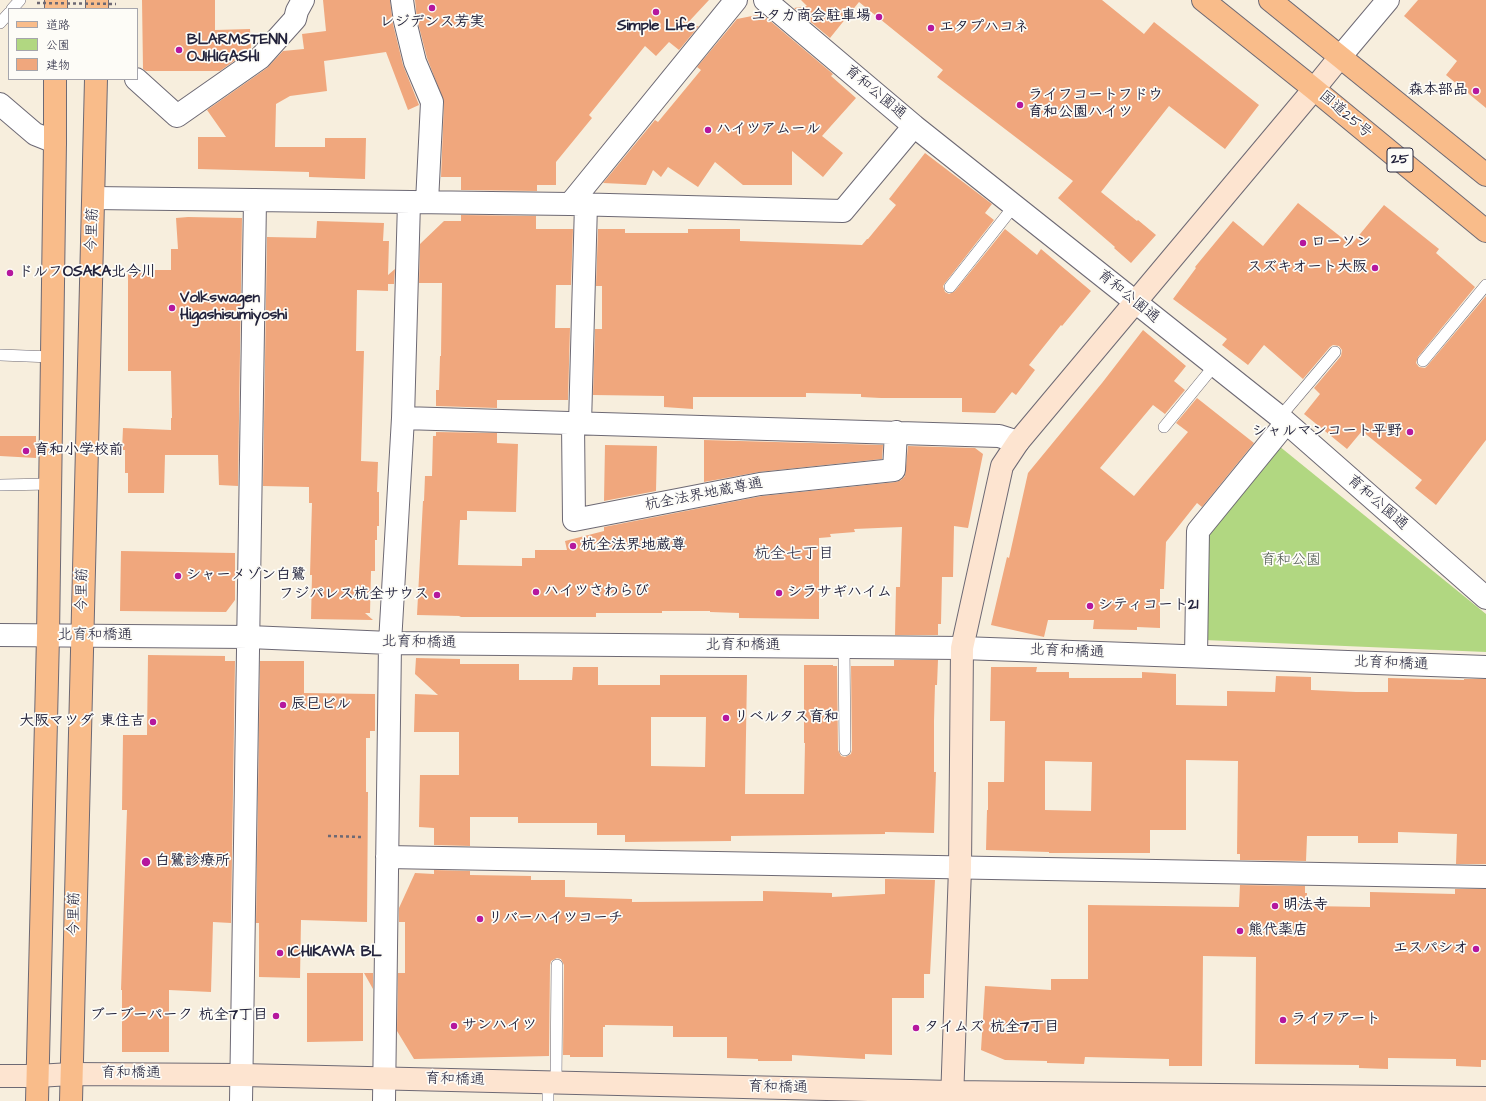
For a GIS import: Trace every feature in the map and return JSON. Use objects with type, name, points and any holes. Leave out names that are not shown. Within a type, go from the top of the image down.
[{"type":"main road","name":"国道25号","points":[[1203,0],[1314,89],[1486,231]]},
{"type":"main road","points":[[1270,0],[1486,175]]},
{"type":"main road","points":[[37,1101],[48,636],[55,80]]},
{"type":"main road","name":"今里筋","points":[[71,1101],[96,80]]},
{"type":"street","points":[[137,80],[177,116],[260,58],[295,19],[297,10],[303,0]]},
{"type":"street","points":[[384,1101],[390,643],[403,418],[418,202],[432,102],[415,62],[402,0]]},
{"type":"street","points":[[577,423],[578,204],[736,0]]},
{"type":"street","name":"育和公園通","points":[[765,0],[914,126],[1283,420],[1486,598]]},
{"type":"street","points":[[952,1096],[960,868],[962,648],[1002,466],[1018,442],[1388,0]]},
{"type":"street","points":[[0,104],[35,134],[55,142]]},
{"type":"street","points":[[94,198],[578,204],[843,211],[914,126]]},
{"type":"street","points":[[241,1101],[255,200]]},
{"type":"street","points":[[403,418],[999,436],[1018,442]]},
{"type":"street","points":[[1196,656],[1198,531],[1283,420]]},
{"type":"street","name":"杭全法界地蔵尊通","points":[[577,423],[574,520],[760,484],[894,470],[896,432]]},
{"type":"street","name":"北育和橋通","points":[[0,635],[249,637],[390,643],[962,648],[1486,667]]},
{"type":"street","points":[[387,847],[960,868],[1486,877]]},
{"type":"street","name":"育和橋通","points":[[37,1076],[71,1074],[385,1078],[551,1089],[775,1094],[1163,1098],[1486,1098]]},
{"type":"street","points":[[0,1076],[37,1076]]},
{"type":"lane","points":[[13,8],[20,0]]},
{"type":"lane","points":[[0,23],[8,14]]},
{"type":"lane","points":[[950,287],[1014,206]]},
{"type":"lane","points":[[1423,361],[1486,285]]},
{"type":"lane","points":[[1283,420],[1335,352]]},
{"type":"lane","points":[[0,355],[52,357]]},
{"type":"lane","points":[[1164,428],[1214,366]]},
{"type":"lane","points":[[0,485],[50,484]]},
{"type":"lane","points":[[844,646],[845,750]]},
{"type":"lane","points":[[551,1089],[557,965]]},
{"type":"path","points":[[50,4],[103,4]]},
{"type":"path","points":[[328,836],[387,847]]},
{"type":"green space","name":"育和公園","points":[[1279,446],[1486,614],[1486,652],[1204,640],[1207,535]]},
{"type":"building","name":"BLARMSTENN OJIHIGASHI","points":[[142,0],[215,0],[215,30],[250,29],[251,49],[220,71],[146,71],[143,69]]},
{"type":"building","points":[[323,0],[390,0],[393,24],[403,65],[419,105],[408,110],[386,52],[324,61],[327,91],[290,96],[276,104],[275,147],[325,147],[325,138],[366,138],[365,179],[309,177],[309,172],[198,169],[198,137],[226,137],[207,110],[267,68],[283,51],[304,49],[302,34],[326,31]]},
{"type":"building","points":[[415,0],[709,0],[682,29],[699,26],[679,50],[669,42],[656,56],[645,46],[589,115],[592,118],[556,162],[556,185],[537,185],[537,191],[461,190],[461,177],[441,177],[444,102],[427,58],[417,19]]},
{"type":"building","points":[[801,0],[1102,0],[1144,34],[1154,22],[1259,105],[1225,149],[1169,106],[1101,192],[1156,235],[1131,263],[1114,248],[1115,247],[1058,198],[1073,181],[937,77],[943,70],[859,2],[830,38],[794,8],[807,6]]},
{"type":"building","points":[[1418,0],[1486,0],[1486,108],[1446,75],[1457,61],[1404,16]]},
{"type":"building","points":[[762,14],[833,74],[831,76],[856,98],[822,136],[843,153],[823,177],[792,151],[792,185],[743,185],[715,162],[698,187],[668,167],[661,177],[653,170],[646,185],[603,183],[655,120],[658,122],[701,70],[697,67],[737,19]]},
{"type":"building","points":[[925,153],[992,204],[985,213],[994,220],[945,283],[943,286],[945,292],[949,294],[955,291],[1005,229],[1037,255],[1041,249],[1091,291],[1029,365],[1035,370],[1016,395],[1012,392],[995,413],[962,412],[962,398],[881,398],[861,397],[861,394],[806,393],[806,397],[693,397],[693,409],[664,407],[664,396],[593,395],[595,329],[602,329],[602,286],[596,286],[598,229],[625,229],[625,233],[688,233],[688,229],[740,229],[740,241],[862,245],[896,205],[889,199]]},
{"type":"building","points":[[1298,203],[1351,245],[1384,205],[1439,249],[1436,253],[1475,287],[1418,357],[1416,363],[1419,367],[1425,368],[1428,365],[1486,296],[1486,440],[1436,505],[1415,488],[1422,480],[1362,431],[1347,449],[1304,414],[1320,394],[1314,388],[1341,356],[1342,350],[1339,346],[1333,345],[1330,347],[1303,379],[1264,345],[1248,365],[1222,345],[1227,339],[1173,299],[1196,268],[1195,267],[1233,221],[1263,246]]},
{"type":"building","points":[[461,215],[536,216],[536,229],[573,229],[571,285],[556,285],[555,328],[570,328],[568,400],[497,400],[497,408],[436,406],[436,390],[439,390],[441,356],[442,283],[419,283],[420,244],[444,221],[461,221]]},
{"type":"building","points":[[176,218],[242,218],[238,486],[219,485],[218,455],[165,455],[164,493],[128,493],[128,473],[125,473],[125,450],[122,450],[123,428],[171,430],[172,418],[171,371],[128,371],[128,270],[171,270],[171,249],[178,249]]},
{"type":"building","points":[[317,221],[384,223],[383,241],[389,241],[388,275],[395,269],[394,284],[388,284],[388,291],[357,290],[356,351],[364,351],[361,461],[378,462],[377,492],[379,492],[379,526],[377,526],[377,540],[375,540],[375,571],[371,571],[370,613],[365,613],[373,620],[311,619],[312,575],[310,575],[312,503],[309,503],[309,487],[263,486],[267,237],[316,238]]},
{"type":"building","points":[[1143,330],[1186,366],[1174,381],[1185,390],[1165,414],[1153,405],[1100,468],[1134,496],[1188,432],[1176,423],[1197,398],[1254,443],[1202,507],[1197,503],[1166,542],[1164,589],[1160,589],[1160,628],[1137,627],[1137,630],[1093,629],[1094,620],[1048,620],[1044,637],[991,625],[1007,557],[1009,558],[1028,473],[1102,383]]},
{"type":"building","points":[[436,432],[497,433],[497,443],[518,444],[516,512],[467,511],[467,520],[460,520],[458,565],[522,566],[522,558],[535,558],[535,550],[567,550],[565,541],[604,531],[604,527],[762,496],[896,482],[905,476],[908,446],[975,448],[983,454],[968,528],[954,526],[953,577],[942,577],[941,624],[938,624],[938,635],[895,635],[896,587],[900,587],[902,527],[854,529],[855,532],[830,534],[831,537],[819,538],[819,619],[739,618],[739,613],[710,611],[596,613],[596,617],[459,617],[461,616],[417,615],[425,476],[432,476],[433,436],[436,436]]},
{"type":"building","points":[[0,436],[36,436],[36,458],[0,456]]},
{"type":"building","points":[[704,440],[883,445],[882,459],[759,472],[704,482]]},
{"type":"building","points":[[605,445],[657,446],[656,491],[604,501]]},
{"type":"building","name":"シャーメゾン白鷺","points":[[121,551],[235,553],[235,600],[226,612],[120,611]]},
{"type":"building","points":[[148,655],[225,656],[225,661],[235,661],[231,923],[213,922],[211,992],[169,990],[169,1052],[122,1052],[121,990],[127,810],[122,810],[123,735],[147,735]]},
{"type":"building","points":[[416,658],[460,659],[460,664],[519,664],[519,680],[572,680],[573,667],[598,667],[598,685],[660,685],[660,675],[747,675],[745,794],[804,794],[804,665],[837,666],[838,750],[841,756],[845,757],[851,754],[852,750],[851,666],[894,666],[894,660],[938,660],[937,685],[935,685],[934,721],[934,772],[936,772],[934,833],[885,832],[885,834],[731,836],[731,841],[625,842],[625,835],[597,835],[597,823],[518,823],[518,817],[470,817],[470,846],[434,845],[434,828],[419,827],[420,775],[459,775],[459,732],[414,732],[415,694],[438,695],[415,674]],"holes":[[[651,717],[706,717],[705,767],[651,766]]]},
{"type":"building","points":[[260,661],[304,661],[304,693],[375,694],[375,731],[370,731],[370,738],[366,738],[366,792],[368,792],[367,922],[301,920],[300,978],[259,977],[259,923],[256,923]]},
{"type":"building","points":[[991,667],[1037,667],[1036,672],[1069,672],[1069,678],[1142,678],[1142,672],[1176,674],[1176,705],[1227,706],[1227,691],[1275,692],[1276,676],[1311,677],[1311,690],[1356,692],[1388,692],[1388,678],[1464,680],[1486,679],[1486,864],[1456,864],[1457,834],[1398,832],[1398,843],[1358,843],[1358,836],[1307,836],[1306,861],[1240,860],[1240,854],[1237,854],[1238,761],[1186,760],[1186,830],[1150,830],[1150,853],[1049,853],[986,850],[988,782],[1004,782],[1005,721],[990,721]],"holes":[[[1045,761],[1092,762],[1091,811],[1045,810]]]},
{"type":"building","points":[[434,870],[470,871],[470,875],[531,876],[531,880],[565,880],[565,897],[632,899],[632,902],[763,901],[763,891],[832,893],[832,897],[885,894],[885,879],[935,880],[930,974],[924,974],[924,998],[892,998],[892,1055],[865,1054],[865,1059],[792,1055],[792,1061],[758,1061],[758,1059],[727,1058],[727,1037],[673,1037],[673,1026],[605,1025],[605,1027],[603,1027],[603,1057],[570,1057],[570,1055],[563,1055],[564,965],[561,959],[557,958],[551,961],[550,965],[549,1056],[414,1059],[397,1031],[398,973],[405,973],[405,922],[399,922],[399,908],[415,873],[434,874]]},
{"type":"building","points":[[1240,885],[1305,886],[1305,893],[1307,893],[1307,906],[1370,907],[1370,892],[1455,894],[1455,889],[1486,889],[1486,1060],[1481,1060],[1481,1067],[1456,1066],[1456,1059],[1388,1058],[1388,1069],[1359,1068],[1359,1065],[1255,1064],[1256,957],[1203,956],[1202,1066],[1169,1066],[1169,1059],[1085,1057],[1084,1064],[1005,1060],[981,1050],[985,986],[1051,990],[1051,979],[1088,979],[1088,905],[1239,907]]},
{"type":"building","points":[[307,973],[363,973],[363,1041],[307,1042]]},
{"type":"building","points":[[364,973],[373,973],[373,989]]},
{"type":"place","name":"レジデンス芳実","points":[[432,8]]},
{"type":"place","name":"Simple Life","points":[[656,12]]},
{"type":"place","name":"ユタカ商会駐車場","points":[[879,17]]},
{"type":"place","name":"エタプハコネ","points":[[931,28]]},
{"type":"place","name":"BLARMSTENN OJIHIGASHI","points":[[179,50]]},
{"type":"place","name":"森本部品","points":[[1476,91]]},
{"type":"place","name":"ライフコートフドウ 育和公園ハイツ","points":[[1020,105]]},
{"type":"place","name":"ハイツアムール","points":[[708,130]]},
{"type":"place","name":"ローソン","points":[[1303,243]]},
{"type":"place","name":"スズキオート大阪","points":[[1375,268]]},
{"type":"place","name":"ドルフOSAKA北今川","points":[[10,273]]},
{"type":"place","name":"Volkswagen Higashisumiyoshi","points":[[172,308]]},
{"type":"place","name":"シャルマンコート平野","points":[[1410,432]]},
{"type":"place","name":"育和小学校前","points":[[26,451]]},
{"type":"place","name":"杭全法界地蔵尊","points":[[573,546]]},
{"type":"place","name":"シャーメゾン白鷺","points":[[178,576]]},
{"type":"place","name":"ハイツさわらび","points":[[536,592]]},
{"type":"place","name":"シラサギハイム","points":[[779,593]]},
{"type":"place","name":"フジパレス杭全サウス","points":[[437,595]]},
{"type":"place","name":"シティコート21","points":[[1090,606]]},
{"type":"place","name":"辰巳ビル","points":[[283,705]]},
{"type":"place","name":"リベルタス育和","points":[[726,718]]},
{"type":"place","name":"大阪マツダ 東住吉","points":[[153,722]]},
{"type":"place","name":"白鷺診療所","points":[[146,862]]},
{"type":"place","name":"明法寺","points":[[1275,906]]},
{"type":"place","name":"リバーハイツコーチ","points":[[480,919]]},
{"type":"place","name":"熊代薬店","points":[[1240,931]]},
{"type":"place","name":"エスパシオ","points":[[1476,949]]},
{"type":"place","name":"ICHIKAWA BL","points":[[280,953]]},
{"type":"place","name":"ブーブーパーク 杭全7丁目","points":[[276,1016]]},
{"type":"place","name":"ライフアート","points":[[1283,1020]]},
{"type":"place","name":"サンハイツ","points":[[454,1026]]},
{"type":"place","name":"タイムズ 杭全7丁目","points":[[916,1028]]},
{"type":"district","name":"杭全七丁目","points":[[794,555]]}]
